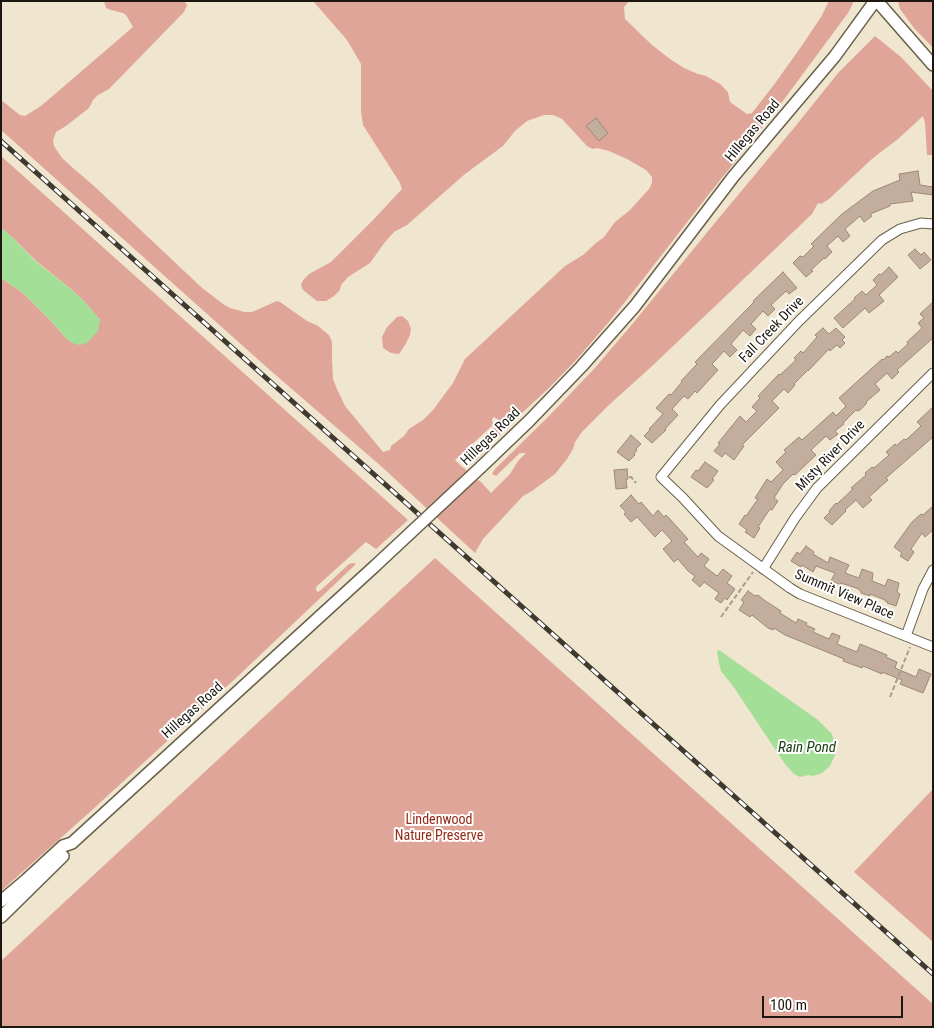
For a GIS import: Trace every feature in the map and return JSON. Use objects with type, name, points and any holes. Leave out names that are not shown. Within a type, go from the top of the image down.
[{"type":"main road","points":[[876,1],[933,65]]},
{"type":"main road","name":"Hillegas Road","points":[[1,901],[63,846],[72,843],[375,566],[529,421],[581,367],[635,306],[733,177],[835,56],[876,1]]},
{"type":"main road","name":"Hillegas Road","points":[[1,917],[69,850],[72,843]]},
{"type":"street","name":"Fall Creek Drive","points":[[662,477],[719,406],[798,321],[882,240],[900,228],[933,224]]},
{"type":"street","name":"Misty River Drive","points":[[759,569],[817,488],[933,373]]},
{"type":"street","name":"Summit View Place","points":[[662,477],[718,536],[759,569],[800,594],[933,647]]},
{"type":"street","points":[[906,636],[933,570]]},
{"type":"path","points":[[629,477],[636,483]]},
{"type":"path","points":[[721,617],[759,569]]},
{"type":"path","points":[[890,697],[911,645]]},
{"type":"green space","points":[[104,1],[184,1],[187,5],[184,12],[109,89],[98,95],[89,108],[56,132],[53,140],[54,146],[62,158],[201,287],[223,304],[244,312],[252,312],[277,301],[318,326],[329,335],[332,342],[333,379],[337,389],[345,406],[383,452],[390,450],[391,446],[404,436],[409,429],[423,420],[433,410],[453,383],[465,359],[565,266],[583,255],[604,237],[615,222],[630,210],[649,189],[652,177],[646,170],[627,159],[609,151],[593,149],[587,146],[558,117],[544,115],[527,121],[515,131],[503,146],[465,174],[407,225],[394,232],[370,263],[348,277],[334,296],[326,301],[317,301],[303,290],[301,285],[303,280],[309,274],[331,262],[402,189],[363,125],[361,111],[361,64],[347,40],[313,1],[629,1],[624,7],[625,19],[652,45],[684,68],[706,76],[720,84],[728,92],[730,102],[747,114],[752,113],[776,82],[821,17],[829,1],[854,1],[848,13],[774,113],[608,323],[577,359],[475,461],[471,454],[474,448],[500,421],[494,417],[492,421],[494,424],[455,460],[491,493],[510,474],[518,461],[526,453],[520,453],[496,476],[492,474],[495,469],[594,369],[838,73],[875,36],[901,57],[933,91],[933,155],[927,155],[923,116],[898,139],[873,158],[829,199],[821,204],[818,203],[812,214],[610,404],[582,432],[567,459],[555,474],[523,496],[483,539],[475,553],[382,467],[271,371],[1,130],[1,100],[20,115],[25,116],[41,106],[133,27],[126,15],[106,8]]},
{"type":"green space","points":[[898,1],[933,1],[933,48],[914,28],[900,9]]},
{"type":"green space","points":[[1,156],[408,520],[376,549],[366,542],[316,587],[318,592],[349,564],[356,564],[236,678],[1,891],[1,278],[23,293],[67,339],[100,320],[84,301],[35,260],[1,228]]},
{"type":"green space","points":[[402,316],[408,321],[411,329],[410,335],[399,354],[391,353],[383,348],[382,337],[387,327],[397,317]]},
{"type":"green space","name":"Lindenwood Nature Preserve","points":[[435,558],[933,1004],[933,1027],[1,1027],[1,961]]},
{"type":"green space","points":[[933,789],[933,942],[854,872]]},
{"type":"water","points":[[1,228],[34,260],[84,301],[100,320],[98,331],[87,343],[80,345],[72,343],[23,293],[1,278]]},
{"type":"water","name":"Rain Pond","points":[[719,650],[818,720],[832,734],[835,755],[830,766],[822,773],[813,776],[800,777],[794,774],[785,764],[721,671],[717,651]]},
{"type":"building","points":[[596,118],[608,133],[599,141],[586,126]]},
{"type":"building","points":[[918,171],[920,185],[933,187],[933,195],[911,192],[913,201],[890,204],[890,206],[870,214],[872,216],[864,222],[860,216],[845,229],[850,236],[843,242],[838,236],[827,246],[832,252],[811,270],[813,271],[806,277],[793,263],[800,256],[803,257],[814,246],[811,244],[842,214],[873,191],[900,180],[899,174]]},
{"type":"building","points":[[915,249],[921,255],[924,252],[931,260],[920,269],[908,255]]},
{"type":"building","points":[[889,267],[898,277],[879,295],[884,301],[869,313],[865,308],[843,328],[834,318],[862,291],[866,295],[877,285],[873,280]]},
{"type":"building","points":[[783,272],[797,288],[789,294],[786,291],[771,305],[775,309],[768,316],[763,311],[751,324],[756,329],[750,336],[743,330],[731,344],[737,350],[730,357],[724,351],[712,364],[718,370],[697,393],[695,391],[688,399],[684,396],[672,409],[678,415],[652,443],[644,436],[663,414],[656,408],[669,394],[671,395],[697,364],[695,362]]},
{"type":"building","points":[[933,302],[933,338],[897,370],[899,372],[892,379],[887,373],[875,384],[880,390],[835,431],[838,434],[830,440],[826,436],[811,450],[816,455],[783,484],[774,498],[778,501],[758,527],[760,528],[754,538],[745,532],[747,530],[739,524],[758,499],[755,498],[767,479],[771,482],[783,470],[776,462],[786,452],[784,450],[799,437],[802,440],[833,412],[836,416],[846,406],[839,398],[882,359],[887,356],[889,357],[896,351],[898,353],[908,344],[907,342],[922,328],[918,323],[924,318],[920,314]]},
{"type":"building","points":[[823,328],[829,334],[836,328],[845,337],[842,340],[845,343],[840,348],[837,345],[830,351],[829,349],[794,384],[788,393],[784,389],[772,401],[779,408],[742,445],[744,446],[734,460],[725,453],[722,457],[714,451],[720,444],[718,443],[740,416],[746,422],[757,411],[752,407],[760,398],[758,396],[779,374],[796,360],[794,358],[801,351],[803,353],[817,337],[815,335]]},
{"type":"building","points":[[933,407],[933,437],[886,478],[888,480],[869,497],[872,500],[863,508],[856,500],[832,525],[824,518],[836,503],[866,475],[865,473],[889,455],[886,452],[895,444],[896,446],[904,439],[906,440],[921,426],[917,422]]},
{"type":"building","points":[[631,435],[641,444],[629,461],[617,452]]},
{"type":"building","points":[[705,462],[718,471],[712,479],[714,480],[707,488],[691,477]]},
{"type":"building","points":[[627,469],[627,488],[616,489],[614,470]]},
{"type":"building","points":[[631,495],[639,504],[641,502],[653,516],[658,510],[664,517],[666,515],[688,539],[684,542],[698,557],[701,553],[709,559],[704,566],[717,576],[723,569],[732,576],[727,583],[735,589],[727,600],[725,598],[721,603],[715,599],[719,593],[704,582],[700,587],[692,580],[695,576],[678,559],[674,562],[663,549],[672,541],[662,530],[655,537],[637,517],[631,522],[624,514],[626,512],[620,506]]},
{"type":"building","points":[[933,506],[933,530],[925,537],[922,533],[911,549],[914,552],[908,561],[900,556],[902,553],[894,547],[912,522]]},
{"type":"building","points":[[806,546],[814,552],[813,554],[828,563],[830,557],[849,565],[845,573],[859,578],[862,569],[873,573],[872,581],[885,586],[888,579],[899,583],[897,592],[900,594],[896,606],[870,594],[870,596],[861,593],[859,589],[831,581],[835,573],[816,566],[813,572],[791,561],[797,552],[800,554]]},
{"type":"building","points":[[748,591],[755,596],[758,595],[796,623],[798,619],[807,623],[806,625],[815,629],[813,632],[829,639],[832,633],[840,636],[837,644],[857,652],[860,644],[887,655],[886,657],[897,662],[895,668],[916,677],[919,669],[931,674],[923,693],[900,684],[902,680],[843,661],[844,659],[785,635],[774,628],[773,630],[768,628],[752,615],[750,617],[739,610],[744,602],[741,600]]},
{"type":"railway","points":[[1,141],[933,974]]}]
